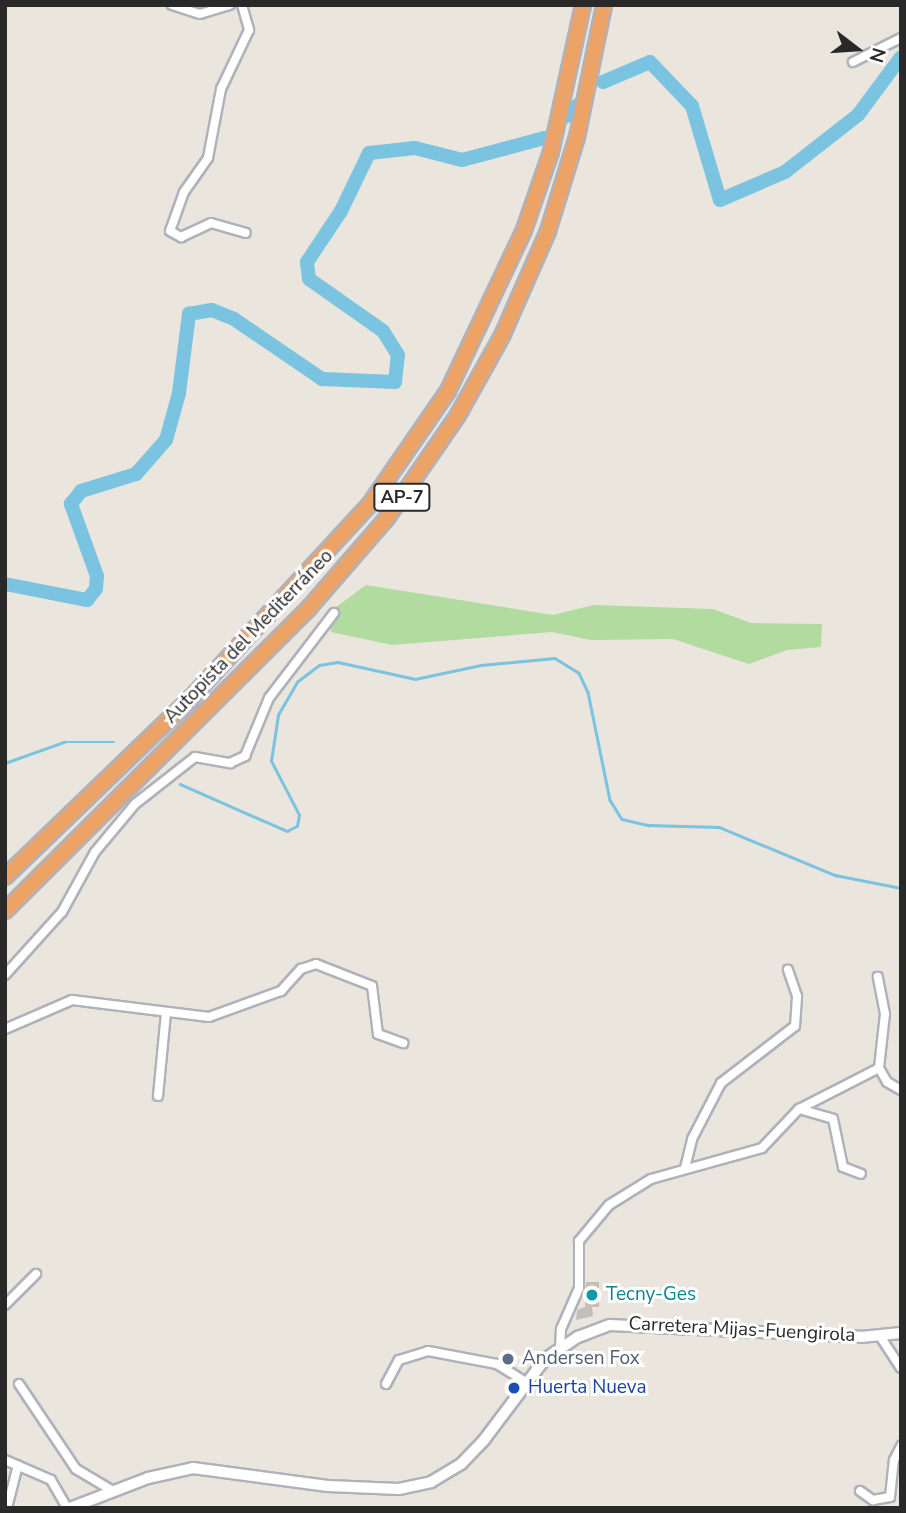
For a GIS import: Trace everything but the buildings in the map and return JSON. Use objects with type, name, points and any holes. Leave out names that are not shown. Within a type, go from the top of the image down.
[{"type":"highway","name":"Autopista del Mediterráneo","points":[[5,877],[191,698],[370,505],[448,391],[524,230],[551,152],[583,5]]},
{"type":"highway","name":"Autopista del Mediterráneo","points":[[5,911],[309,608],[387,518],[458,415],[502,337],[548,231],[578,137],[604,5]]},
{"type":"main road","name":"Carretera Mijas-Fuengirola","points":[[72,1507],[113,1491],[193,1468],[328,1486],[416,1487],[461,1464],[526,1382],[560,1348],[595,1329],[629,1323],[880,1336],[901,1332]]},
{"type":"street","points":[[172,5],[200,14],[230,5]]},
{"type":"street","points":[[242,5],[249,30],[221,89],[208,158],[188,184],[170,231],[181,237],[211,223],[246,233]]},
{"type":"street","points":[[853,61],[901,38]]},
{"type":"street","points":[[5,975],[62,912],[95,852],[135,804],[195,757],[230,763],[245,757],[269,698],[334,613]]},
{"type":"street","points":[[5,1029],[72,1000],[209,1017],[281,991],[301,970],[324,965],[372,986],[378,1034],[403,1043]]},
{"type":"street","points":[[685,1168],[692,1139],[721,1083],[795,1026],[797,996],[788,970]]},
{"type":"street","points":[[877,976],[885,1014],[879,1068],[887,1082],[901,1090]]},
{"type":"street","points":[[158,1096],[166,1013]]},
{"type":"street","points":[[560,1348],[561,1329],[579,1288],[577,1251],[583,1233],[636,1186],[685,1168],[762,1148],[799,1109],[879,1068]]},
{"type":"street","points":[[799,1109],[833,1119],[843,1167],[861,1174]]},
{"type":"street","points":[[5,1305],[36,1274]]},
{"type":"street","points":[[880,1336],[901,1368]]},
{"type":"street","points":[[386,1384],[399,1360],[428,1351],[497,1364],[526,1382]]},
{"type":"street","points":[[19,1384],[76,1469],[113,1491]]},
{"type":"street","points":[[860,1491],[873,1500],[890,1497],[894,1460],[901,1446]]},
{"type":"street","points":[[5,1460],[51,1480],[72,1507]]},
{"type":"street","points":[[7,1508],[18,1465]]},
{"type":"green space","points":[[366,585],[553,615],[594,605],[713,609],[751,623],[822,624],[821,647],[787,650],[749,664],[673,639],[591,640],[552,632],[392,645],[331,632],[328,613]]},
{"type":"waterway","points":[[603,82],[650,62],[692,106],[720,200],[785,172],[858,115],[901,57]]},
{"type":"waterway","points":[[567,116],[578,105]]},
{"type":"waterway","points":[[5,584],[87,600],[96,589],[97,576],[71,504],[81,491],[136,474],[166,440],[179,393],[189,314],[212,310],[234,319],[322,379],[395,382],[398,355],[383,331],[309,279],[307,262],[341,211],[369,153],[415,148],[462,160],[544,138]]},
{"type":"waterway","points":[[180,784],[287,831],[297,826],[299,815],[271,761],[278,715],[298,681],[319,665],[338,662],[415,679],[481,665],[555,658],[579,673],[588,692],[610,800],[622,819],[648,825],[719,827],[835,875],[901,888]]},
{"type":"waterway","points":[[5,763],[64,742],[114,742]]},
{"type":"place","name":"Tecny-Ges","points":[[592,1295]]},
{"type":"place","name":"Andersen Fox","points":[[508,1359]]},
{"type":"place","name":"Huerta Nueva","points":[[514,1388]]}]
